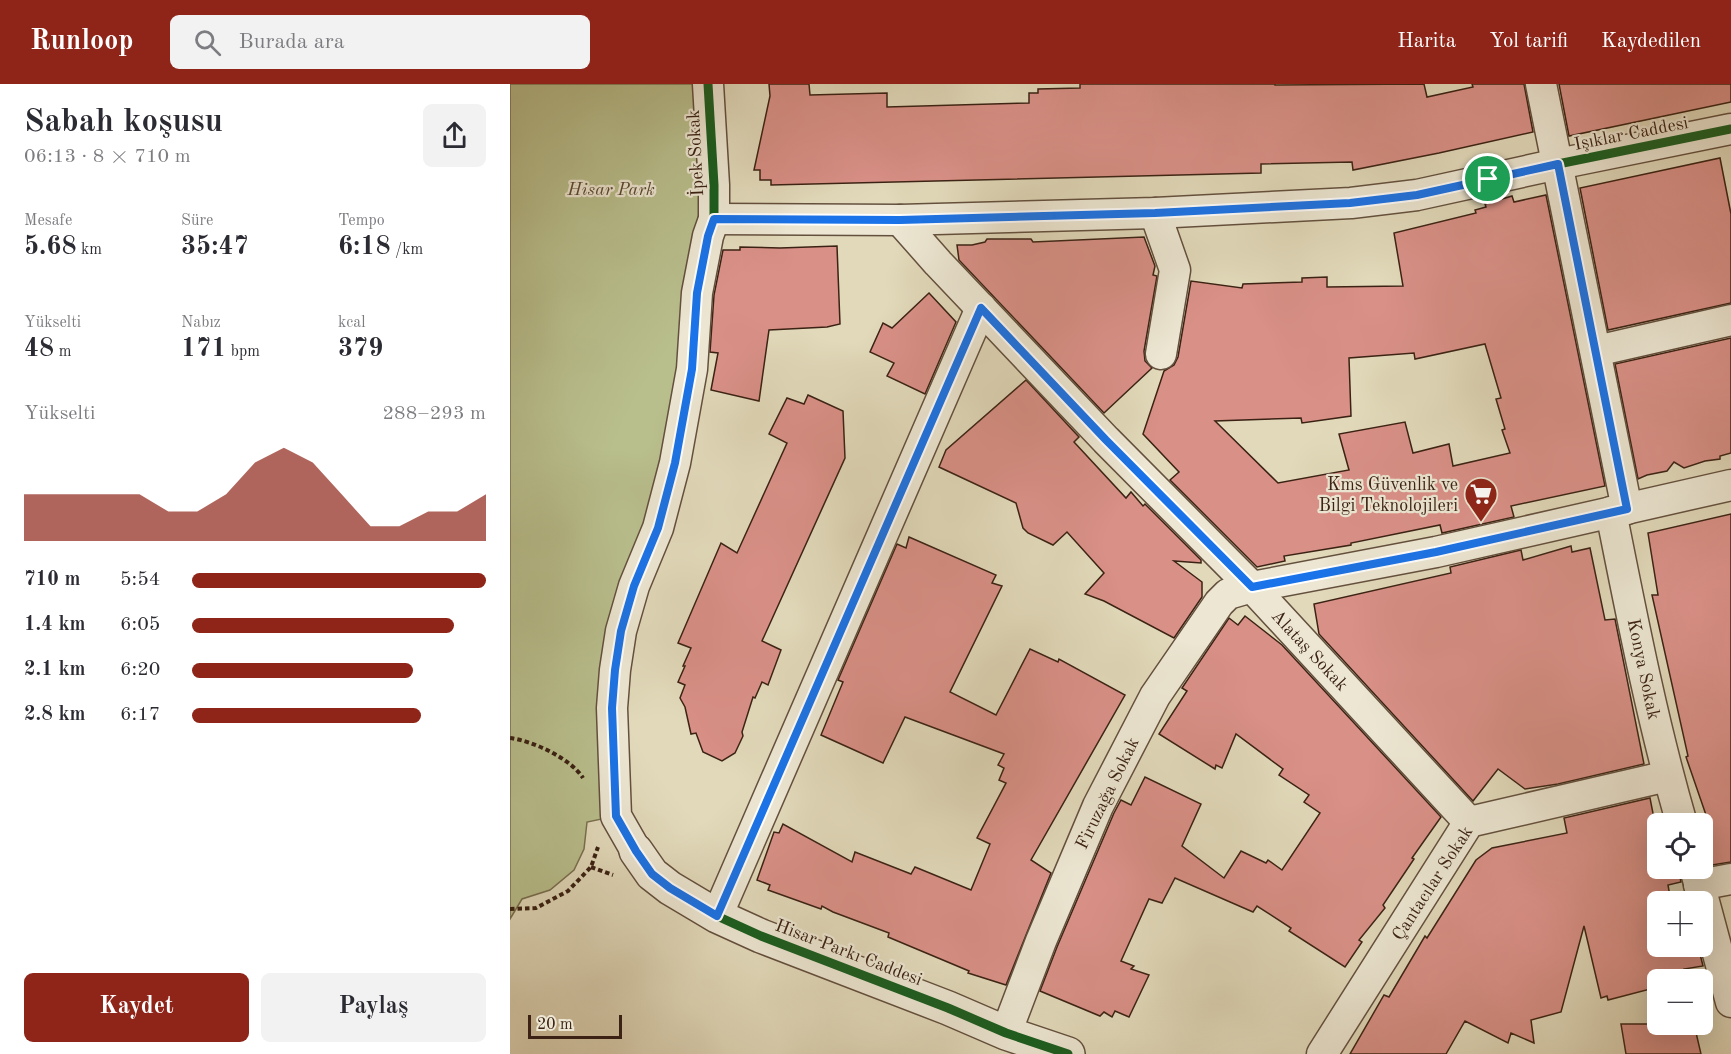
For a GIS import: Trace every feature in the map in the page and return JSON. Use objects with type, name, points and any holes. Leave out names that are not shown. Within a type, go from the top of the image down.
[{"type":"street","name":"İpek Sokak","points":[[636,851],[616,816],[612,708],[615,670],[621,631],[630,597],[658,528],[675,463],[692,369],[697,293],[708,236],[714,219],[708,84]]},
{"type":"street","name":"Konya Sokak","points":[[1541,84],[1596,351],[1643,670],[1679,813]]},
{"type":"street","name":"Işıklar Caddesi","points":[[714,219],[900,220],[1155,213],[1350,203],[1417,195],[1731,129]]},
{"type":"street","points":[[1155,213],[1174,270],[1161,354]]},
{"type":"street","name":"Alataş Sokak","points":[[900,220],[1106,440],[1252,587],[1469,822]]},
{"type":"street","points":[[717,916],[981,308]]},
{"type":"street","points":[[1596,351],[1731,320]]},
{"type":"street","name":"Firuzağa Sokak","points":[[1006,1033],[1041,941],[1098,806],[1155,696],[1219,603],[1228,594],[1252,587],[1436,552],[1731,486]]},
{"type":"street","name":"Çantacılar Sokak","points":[[1322,1054],[1469,822],[1668,776]]},
{"type":"street","name":"Hisar Parkı Caddesi","points":[[636,851],[652,874],[670,888],[717,916],[761,936],[948,1008],[1006,1033],[1068,1054]]},
{"type":"street","points":[[1713,878],[1731,879]]},
{"type":"street","points":[[1698,879],[1731,1002]]},
{"type":"path","points":[[510,738],[544,748],[576,768],[586,783]]},
{"type":"path","points":[[510,909],[536,908],[568,891],[591,867],[601,838]]},
{"type":"green space","name":"Hisar Park","points":[[510,84],[708,84],[714,219],[634,586],[616,816],[587,822],[584,849],[574,870],[550,890],[522,899],[510,919]]},
{"type":"building","points":[[769,84],[809,84],[810,95],[887,93],[887,107],[1029,103],[1029,93],[1038,93],[1038,89],[1080,88],[1080,84],[1424,84],[1427,97],[1473,87],[1472,84],[1524,84],[1533,132],[1353,170],[1352,162],[1261,164],[1261,173],[771,185],[771,180],[760,180],[760,170],[754,170],[770,96]]},
{"type":"building","points":[[1559,84],[1731,84],[1731,102],[1569,136]]},
{"type":"building","points":[[1720,158],[1731,214],[1731,303],[1608,330],[1580,188]]},
{"type":"building","points":[[1546,195],[1605,486],[1511,506],[1514,517],[1442,533],[1440,525],[1351,543],[1351,545],[1284,556],[1285,561],[1257,567],[1170,480],[1179,472],[1143,434],[1164,371],[1174,365],[1178,357],[1191,281],[1242,288],[1243,284],[1302,282],[1302,278],[1327,277],[1327,287],[1403,286],[1394,233],[1476,213],[1475,210],[1486,207],[1485,204],[1512,196],[1514,202]],"holes":[[[1485,344],[1501,398],[1496,399],[1505,429],[1502,430],[1510,453],[1453,466],[1449,444],[1413,453],[1405,422],[1339,434],[1349,470],[1278,483],[1215,421],[1301,418],[1302,423],[1351,416],[1349,358],[1414,353],[1415,359]]]},
{"type":"building","points":[[1144,237],[1155,266],[1153,275],[1157,276],[1144,351],[1145,361],[1152,368],[1104,413],[959,260],[957,245],[972,245],[985,242],[987,239],[1031,239],[1033,242]]},
{"type":"building","points":[[837,246],[840,324],[827,327],[769,330],[759,401],[711,390],[718,353],[710,352],[714,295],[723,250],[740,250],[740,247]]},
{"type":"building","points":[[929,293],[956,322],[925,394],[887,376],[894,363],[870,352],[883,323],[892,328]]},
{"type":"building","points":[[1731,338],[1731,453],[1720,456],[1720,459],[1684,468],[1674,462],[1667,471],[1638,479],[1615,364]]},
{"type":"building","points":[[1026,380],[1079,437],[1074,442],[1126,498],[1131,492],[1201,560],[1201,563],[1174,561],[1202,582],[1202,597],[1174,638],[1104,601],[1085,594],[1104,573],[1067,532],[1053,545],[1028,533],[1023,528],[1016,503],[939,467],[946,450]]},
{"type":"building","points":[[808,395],[843,411],[845,458],[762,641],[781,650],[768,685],[762,682],[755,698],[753,697],[742,732],[743,736],[735,753],[722,761],[703,752],[696,733],[691,734],[685,707],[680,698],[685,685],[678,682],[691,648],[678,643],[721,543],[737,553],[787,443],[769,434],[787,398],[804,404]]},
{"type":"building","points":[[1731,514],[1731,862],[1713,865],[1713,813],[1705,813],[1686,757],[1688,756],[1652,595],[1658,595],[1648,533]]},
{"type":"building","points":[[909,537],[996,575],[992,583],[1002,586],[950,692],[996,715],[1030,649],[1058,662],[1059,659],[1125,695],[1031,860],[1051,873],[1006,985],[968,973],[969,971],[888,937],[889,933],[822,906],[821,909],[768,890],[770,885],[757,880],[774,832],[779,833],[783,824],[852,862],[855,852],[911,874],[915,867],[971,890],[990,844],[977,838],[1006,783],[999,780],[1004,768],[998,765],[1004,754],[905,717],[883,763],[821,735],[843,682],[838,680],[897,544],[906,548]]},
{"type":"building","points":[[1571,546],[1572,552],[1590,548],[1605,620],[1615,619],[1644,764],[1558,784],[1525,789],[1498,769],[1473,801],[1319,634],[1314,604],[1451,573],[1450,567],[1521,550],[1523,560]]},
{"type":"building","points":[[1245,616],[1282,645],[1441,817],[1383,905],[1385,908],[1359,940],[1362,942],[1345,967],[1289,931],[1291,928],[1257,906],[1253,912],[1175,878],[1162,903],[1149,899],[1121,961],[1134,966],[1131,969],[1149,975],[1129,1017],[1115,1011],[1112,1017],[1104,1012],[1100,1016],[1040,991],[1114,813],[1121,800],[1131,805],[1145,777],[1201,804],[1182,846],[1224,878],[1241,851],[1266,863],[1268,860],[1282,870],[1320,813],[1304,802],[1309,795],[1279,775],[1283,769],[1236,734],[1222,768],[1216,765],[1215,769],[1159,734],[1187,691],[1182,688],[1229,618],[1238,625]]},
{"type":"building","points":[[1650,798],[1653,813],[1647,813],[1647,879],[1680,879],[1681,882],[1668,885],[1669,891],[1647,891],[1647,957],[1701,957],[1703,966],[1684,969],[1647,969],[1647,990],[1608,1000],[1607,996],[1601,998],[1584,926],[1561,1012],[1531,1020],[1534,1043],[1511,1033],[1508,1043],[1465,1021],[1446,1054],[1350,1054],[1384,995],[1389,997],[1425,936],[1427,938],[1476,860],[1492,848],[1567,833],[1564,818]]},
{"type":"building","points":[[1621,1024],[1647,1024],[1647,1035],[1697,1035],[1701,1054],[1626,1054]]},
{"type":"cycle path","points":[[708,84],[714,219],[708,236],[697,293],[692,369],[675,463],[658,528],[634,586],[621,631],[612,708],[616,816],[652,874],[670,888],[717,916],[761,936],[948,1008],[1006,1033],[1068,1054]]},
{"type":"cycle path","points":[[714,219],[900,220],[1155,213],[1351,203],[1417,195],[1731,129]]},
{"type":"place","name":"Kms Güvenlik ve Bilgi Teknolojileri","points":[[1481,523]]},
{"type":"route","points":[[1558,164],[1627,509],[1436,552],[1252,587],[1106,440],[981,308],[717,916],[670,888],[652,874],[616,816],[612,708],[615,670],[621,631],[634,586],[658,528],[675,463],[692,369],[697,293],[708,236],[714,219],[900,220],[1155,213],[1350,203],[1417,195],[1488,179],[1558,164]]}]
